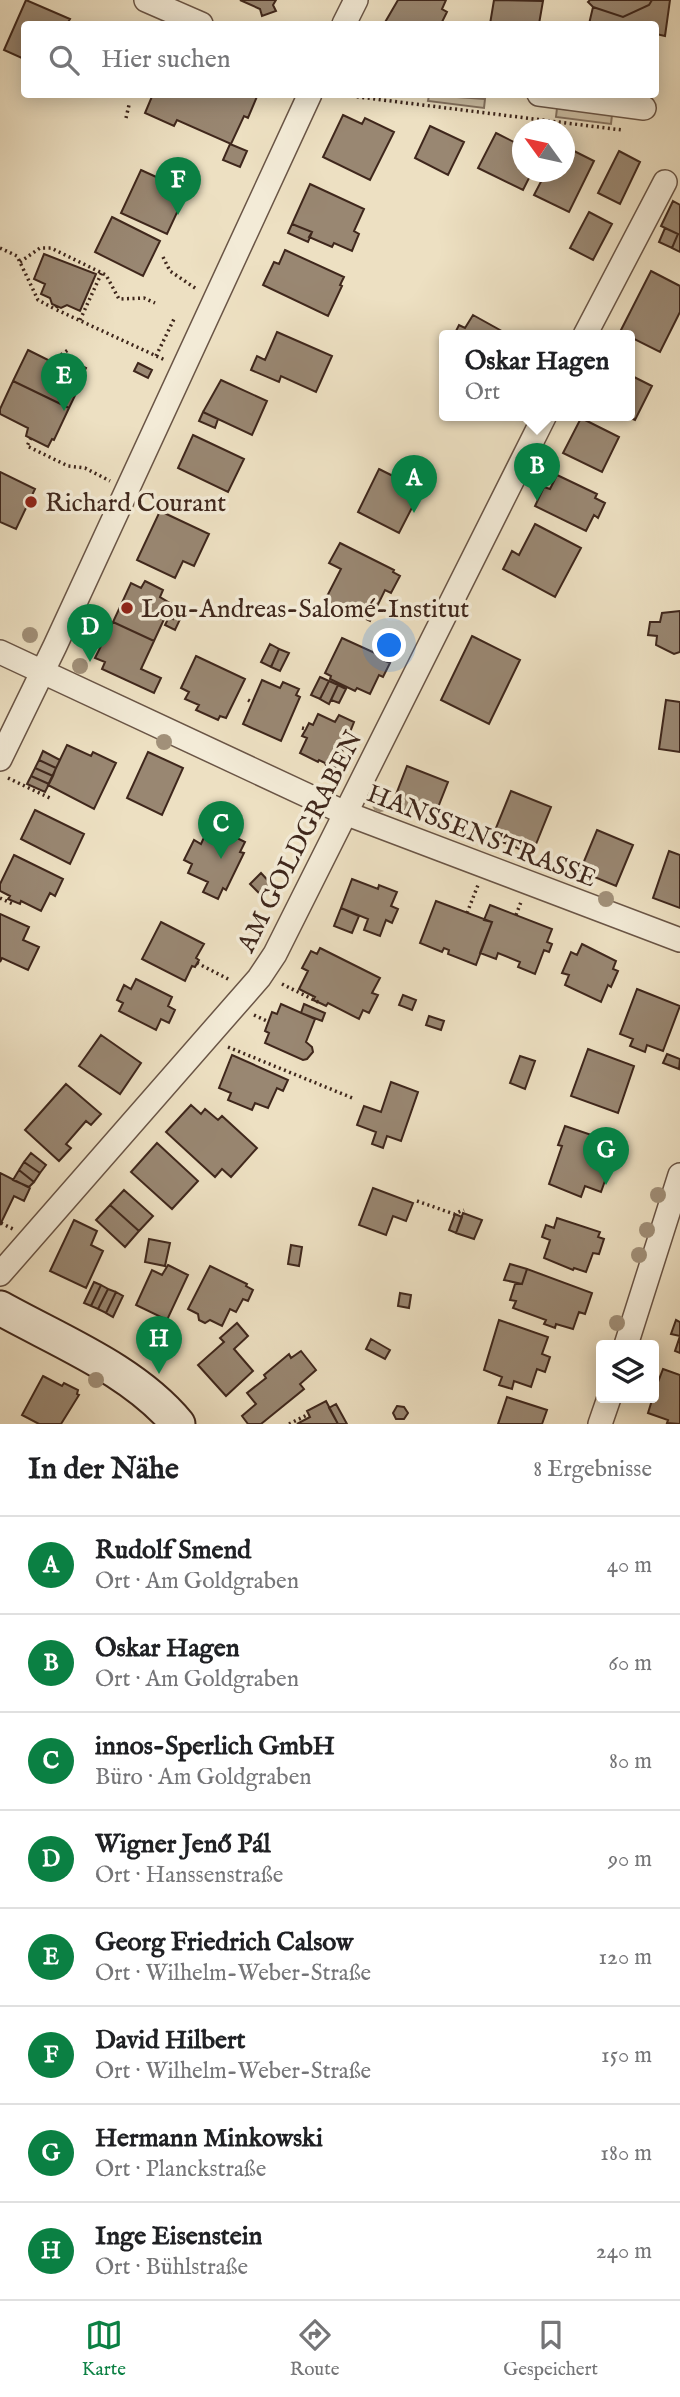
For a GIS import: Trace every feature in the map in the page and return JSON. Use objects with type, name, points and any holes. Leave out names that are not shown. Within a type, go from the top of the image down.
[{"type":"street","points":[[146,0],[194,21]]},
{"type":"street","points":[[346,21],[356,0]]},
{"type":"street","points":[[0,759],[308,98]]},
{"type":"street","points":[[569,98],[645,108]]},
{"type":"street","points":[[588,330],[665,182]]},
{"type":"street","name":"AM GOLDGRABEN","points":[[0,1273],[255,981],[275,954],[542,421]]},
{"type":"street","name":"HANSSENSTRASSE","points":[[0,652],[345,813],[680,940]]},
{"type":"street","points":[[628,1340],[680,1175]]},
{"type":"street","points":[[0,1308],[138,1386],[166,1409],[178,1424]]},
{"type":"street","points":[[600,1424],[607,1403]]},
{"type":"path","points":[[367,98],[622,130]]},
{"type":"path","points":[[126,118],[129,105]]},
{"type":"path","points":[[20,262],[33,251],[45,247],[102,272],[119,299],[144,298],[155,303]]},
{"type":"path","points":[[0,248],[17,256],[38,300],[158,357],[175,317]]},
{"type":"path","points":[[163,257],[170,271],[215,300]]},
{"type":"path","points":[[80,320],[102,272]]},
{"type":"path","points":[[51,361],[68,350]]},
{"type":"path","points":[[31,438],[27,446],[68,466],[85,468],[127,489]]},
{"type":"path","points":[[0,775],[52,799]]},
{"type":"path","points":[[467,913],[485,867]]},
{"type":"path","points":[[0,898],[13,904],[14,902]]},
{"type":"path","points":[[197,964],[320,1003]]},
{"type":"path","points":[[205,1038],[355,1099]]},
{"type":"path","points":[[418,1201],[454,1214],[464,1210]]},
{"type":"path","points":[[1,1223],[10,1228]]},
{"type":"path","points":[[289,1424],[309,1414]]},
{"type":"shaded area","points":[[428,98],[485,99],[484,108],[428,101]]},
{"type":"shaded area","points":[[557,108],[612,115],[611,124],[556,117]]},
{"type":"building","points":[[26,0],[70,19],[21,21],[21,58],[4,50]]},
{"type":"building","points":[[240,0],[276,0],[273,5],[276,11],[262,16],[260,9]]},
{"type":"building","points":[[398,0],[446,0],[442,9],[447,12],[442,21],[386,21]]},
{"type":"building","points":[[494,0],[543,1],[540,21],[490,21]]},
{"type":"building","points":[[652,0],[649,5],[623,17],[593,7],[588,2]]},
{"type":"building","points":[[652,0],[670,0],[665,36],[659,35],[659,21],[590,21],[593,7],[623,17],[649,5]]},
{"type":"building","points":[[151,98],[256,98],[248,118],[244,116],[231,144],[177,120],[174,126],[145,113]]},
{"type":"building","points":[[343,115],[362,124],[365,118],[394,132],[370,180],[323,157]]},
{"type":"building","points":[[430,126],[464,142],[448,175],[415,158]]},
{"type":"building","points":[[496,133],[512,141],[512,182],[527,182],[523,190],[478,168]]},
{"type":"building","points":[[230,144],[247,151],[240,167],[223,160]]},
{"type":"building","points":[[619,151],[640,162],[620,204],[598,193]]},
{"type":"building","points":[[575,152],[594,161],[569,212],[534,195],[541,182],[575,182]]},
{"type":"building","points":[[141,170],[187,191],[167,234],[121,213]]},
{"type":"building","points":[[310,184],[364,209],[354,231],[359,234],[352,251],[334,243],[332,247],[309,237],[312,232],[292,224]]},
{"type":"building","points":[[673,201],[680,205],[680,252],[672,248],[678,234],[661,226]]},
{"type":"building","points":[[589,212],[612,224],[593,260],[570,248]]},
{"type":"building","points":[[112,217],[160,241],[143,276],[95,252]]},
{"type":"building","points":[[292,224],[312,232],[308,242],[288,233]]},
{"type":"building","points":[[665,228],[678,234],[672,248],[659,242]]},
{"type":"building","points":[[285,250],[344,277],[328,316],[263,285],[274,262],[279,264]]},
{"type":"building","points":[[44,254],[96,274],[80,311],[67,305],[61,308],[41,294],[45,284],[34,279]]},
{"type":"building","points":[[651,271],[680,286],[680,312],[660,352],[635,340],[635,330],[621,330]]},
{"type":"building","points":[[473,315],[500,330],[456,330],[459,325],[465,328]]},
{"type":"building","points":[[277,332],[332,356],[316,392],[281,376],[279,382],[251,370],[257,356],[265,360]]},
{"type":"building","points":[[28,350],[58,365],[60,361],[70,366],[72,361],[86,368],[69,408],[13,381]]},
{"type":"building","points":[[138,363],[152,370],[148,378],[134,371]]},
{"type":"building","points":[[635,378],[652,386],[635,420]]},
{"type":"building","points":[[221,380],[267,401],[252,435],[203,412]]},
{"type":"building","points":[[13,381],[69,408],[48,447],[26,436],[28,428],[0,414]]},
{"type":"building","points":[[203,412],[218,419],[215,428],[199,421]]},
{"type":"building","points":[[579,421],[587,421],[619,437],[602,472],[563,453]]},
{"type":"building","points":[[193,435],[244,459],[228,492],[178,468]]},
{"type":"building","points":[[379,469],[421,490],[399,533],[358,512]]},
{"type":"building","points":[[0,472],[35,489],[16,529],[0,522]]},
{"type":"building","points":[[557,475],[597,494],[595,498],[605,503],[598,518],[594,515],[586,531],[535,506],[544,487],[550,489]]},
{"type":"building","points":[[160,511],[209,534],[194,566],[183,561],[175,578],[137,560]]},
{"type":"building","points":[[535,524],[581,548],[555,597],[503,569],[512,551],[519,555]]},
{"type":"building","points":[[340,543],[394,570],[393,572],[400,576],[391,593],[385,590],[370,621],[354,613],[350,619],[322,606],[341,569],[329,563]]},
{"type":"building","points":[[145,581],[163,590],[160,597],[178,608],[173,619],[166,615],[154,641],[113,622],[131,583],[141,588]]},
{"type":"building","points":[[680,611],[680,652],[674,654],[656,645],[657,636],[648,635],[650,622],[660,622],[662,613]]},
{"type":"building","points":[[176,612],[182,615],[175,630],[165,625],[169,617],[173,619]]},
{"type":"building","points":[[113,622],[154,641],[141,669],[161,678],[154,693],[102,669],[105,662],[95,658]]},
{"type":"building","points":[[472,636],[520,660],[489,724],[441,700]]},
{"type":"building","points":[[342,638],[386,658],[385,661],[390,663],[383,677],[379,675],[370,694],[357,688],[355,691],[330,679],[331,676],[325,673]]},
{"type":"building","points":[[270,644],[279,649],[271,667],[261,662]]},
{"type":"building","points":[[279,649],[289,653],[280,671],[271,667]]},
{"type":"building","points":[[196,656],[245,679],[226,718],[220,716],[218,720],[196,710],[199,705],[185,699],[189,692],[181,688]]},
{"type":"building","points":[[320,677],[329,681],[320,699],[311,695]]},
{"type":"building","points":[[262,680],[280,688],[283,682],[299,689],[296,695],[300,697],[281,741],[243,724]]},
{"type":"building","points":[[329,681],[338,685],[329,704],[320,699]]},
{"type":"building","points":[[338,685],[346,689],[339,703],[331,700]]},
{"type":"building","points":[[666,700],[680,702],[680,752],[659,749]]},
{"type":"building","points":[[318,714],[335,722],[339,715],[354,722],[341,755],[336,759],[338,766],[328,770],[325,763],[300,753],[307,738],[302,736],[309,723],[313,725]]},
{"type":"building","points":[[67,745],[91,756],[93,752],[116,763],[94,809],[48,785]]},
{"type":"building","points":[[43,751],[60,760],[56,768],[39,760]]},
{"type":"building","points":[[148,752],[183,768],[162,815],[127,798]]},
{"type":"building","points":[[39,760],[56,768],[53,776],[35,768]]},
{"type":"building","points":[[407,766],[448,782],[433,820],[392,805]]},
{"type":"building","points":[[35,768],[53,776],[49,784],[31,776]]},
{"type":"building","points":[[31,776],[49,784],[45,792],[27,784]]},
{"type":"building","points":[[511,791],[551,807],[532,854],[492,838]]},
{"type":"building","points":[[35,810],[84,834],[70,864],[21,839]]},
{"type":"building","points":[[597,830],[633,845],[616,886],[580,871]]},
{"type":"building","points":[[206,833],[227,843],[231,835],[245,842],[240,852],[244,853],[226,890],[223,888],[218,899],[203,892],[208,882],[188,873],[192,864],[184,860],[194,840],[201,844]]},
{"type":"building","points":[[669,851],[680,855],[680,908],[653,898]]},
{"type":"building","points":[[14,855],[63,879],[55,896],[50,893],[41,911],[21,901],[20,904],[8,899],[10,896],[0,891],[0,884]]},
{"type":"building","points":[[261,873],[273,886],[262,896],[250,884]]},
{"type":"building","points":[[352,879],[378,889],[379,885],[397,892],[391,906],[398,909],[392,923],[386,920],[380,936],[364,930],[368,919],[341,908]]},
{"type":"building","points":[[436,901],[492,922],[476,965],[448,954],[449,950],[444,948],[442,952],[420,943]]},
{"type":"building","points":[[490,905],[552,929],[547,942],[552,944],[549,952],[544,950],[535,974],[518,967],[520,962],[498,953],[496,959],[480,953],[492,922],[484,920]]},
{"type":"building","points":[[341,908],[359,916],[352,933],[334,926]]},
{"type":"building","points":[[0,914],[29,927],[23,940],[39,947],[28,970],[2,958],[0,962]]},
{"type":"building","points":[[161,922],[204,944],[196,958],[199,960],[195,967],[192,966],[185,981],[142,959]]},
{"type":"building","points":[[582,944],[616,961],[613,969],[618,971],[601,1002],[565,985],[569,975],[562,973],[571,952],[577,955]]},
{"type":"building","points":[[320,948],[380,978],[372,993],[378,995],[369,1013],[363,1010],[359,1019],[328,1003],[326,1006],[313,1000],[315,997],[299,989],[308,971],[302,968],[311,951],[317,954]]},
{"type":"building","points":[[136,979],[172,997],[168,1006],[175,1010],[169,1023],[161,1019],[156,1030],[119,1011],[123,1003],[117,1000],[124,985],[131,989]]},
{"type":"building","points":[[637,989],[680,1006],[663,1051],[647,1045],[645,1052],[630,1046],[633,1039],[620,1034]]},
{"type":"building","points":[[403,995],[416,1000],[412,1010],[399,1005]]},
{"type":"building","points":[[281,1004],[315,1019],[306,1042],[313,1052],[307,1059],[303,1060],[265,1043],[269,1033],[265,1031],[272,1012],[277,1014]]},
{"type":"building","points":[[304,1004],[325,1013],[322,1021],[301,1013]]},
{"type":"building","points":[[429,1016],[444,1021],[441,1030],[426,1025]]},
{"type":"building","points":[[101,1035],[141,1063],[120,1094],[79,1066]]},
{"type":"building","points":[[588,1049],[634,1066],[618,1113],[571,1096]]},
{"type":"building","points":[[667,1054],[680,1059],[679,1069],[663,1063]]},
{"type":"building","points":[[232,1055],[288,1080],[283,1091],[277,1088],[268,1108],[255,1103],[252,1110],[228,1100],[231,1093],[219,1088]]},
{"type":"building","points":[[520,1056],[535,1061],[525,1089],[510,1083]]},
{"type":"building","points":[[391,1082],[418,1092],[401,1141],[387,1136],[383,1148],[372,1144],[376,1132],[357,1125],[364,1106],[381,1112]]},
{"type":"building","points":[[66,1084],[101,1114],[91,1125],[86,1121],[66,1144],[71,1148],[59,1161],[25,1130]]},
{"type":"building","points":[[191,1105],[201,1114],[205,1109],[218,1120],[222,1116],[257,1148],[231,1177],[222,1169],[215,1177],[166,1132]]},
{"type":"building","points":[[565,1126],[618,1144],[601,1192],[585,1186],[581,1197],[549,1184],[562,1146],[558,1145]]},
{"type":"building","points":[[157,1143],[198,1181],[172,1209],[131,1172]]},
{"type":"building","points":[[31,1153],[46,1165],[40,1173],[24,1162]]},
{"type":"building","points":[[24,1162],[40,1173],[34,1182],[19,1170]]},
{"type":"building","points":[[19,1170],[34,1182],[29,1187],[13,1180]]},
{"type":"building","points":[[0,1173],[30,1188],[24,1201],[14,1196],[0,1225]]},
{"type":"building","points":[[373,1188],[413,1203],[406,1221],[393,1216],[386,1235],[359,1225]]},
{"type":"building","points":[[124,1190],[153,1216],[139,1231],[110,1205]]},
{"type":"building","points":[[110,1205],[139,1231],[125,1247],[96,1220]]},
{"type":"building","points":[[463,1213],[482,1220],[474,1239],[456,1233]]},
{"type":"building","points":[[455,1214],[462,1217],[456,1233],[449,1230]]},
{"type":"building","points":[[557,1218],[600,1232],[598,1237],[604,1239],[599,1254],[593,1253],[586,1272],[574,1268],[573,1270],[544,1258],[550,1240],[542,1237],[546,1225],[554,1228]]},
{"type":"building","points":[[74,1220],[97,1231],[91,1245],[103,1251],[86,1288],[50,1271]]},
{"type":"building","points":[[149,1239],[170,1243],[165,1266],[145,1262]]},
{"type":"building","points":[[291,1245],[302,1247],[299,1266],[288,1264]]},
{"type":"building","points":[[510,1264],[527,1269],[522,1284],[504,1280]]},
{"type":"building","points":[[168,1265],[188,1275],[167,1320],[136,1305],[152,1270],[162,1275]]},
{"type":"building","points":[[210,1266],[247,1284],[246,1286],[253,1290],[248,1301],[243,1299],[236,1312],[230,1309],[222,1326],[210,1320],[205,1323],[199,1320],[198,1314],[188,1309]]},
{"type":"building","points":[[527,1269],[592,1293],[585,1314],[579,1312],[573,1329],[556,1324],[555,1328],[544,1324],[546,1320],[513,1308],[516,1301],[510,1300],[515,1284],[522,1284]]},
{"type":"building","points":[[94,1282],[101,1285],[91,1306],[84,1303]]},
{"type":"building","points":[[101,1285],[108,1289],[98,1309],[91,1306]]},
{"type":"building","points":[[108,1289],[116,1292],[106,1313],[98,1309]]},
{"type":"building","points":[[116,1292],[123,1296],[113,1317],[106,1313]]},
{"type":"building","points":[[400,1293],[411,1295],[409,1308],[398,1306]]},
{"type":"building","points":[[499,1320],[548,1337],[542,1354],[550,1357],[545,1372],[537,1369],[531,1387],[514,1381],[512,1389],[499,1385],[502,1377],[484,1370]]},
{"type":"building","points":[[676,1320],[680,1322],[680,1336],[671,1334]]},
{"type":"building","points":[[237,1323],[248,1336],[234,1349],[253,1371],[226,1396],[198,1365],[224,1342],[220,1338]]},
{"type":"building","points":[[680,1336],[680,1353],[675,1351]]},
{"type":"building","points":[[371,1339],[390,1350],[385,1359],[366,1349]]},
{"type":"building","points":[[301,1351],[316,1370],[300,1384],[304,1389],[261,1424],[248,1424],[242,1416],[256,1404],[247,1393],[289,1354],[291,1358]]},
{"type":"building","points":[[663,1369],[680,1375],[680,1424],[667,1423],[668,1420],[648,1413],[651,1403],[659,1403],[659,1379]]},
{"type":"building","points":[[43,1376],[62,1386],[64,1383],[78,1390],[79,1395],[61,1424],[39,1424],[22,1415]]},
{"type":"building","points":[[507,1397],[547,1410],[542,1424],[498,1424]]},
{"type":"building","points":[[326,1401],[338,1424],[297,1424],[310,1417],[307,1411]]},
{"type":"building","points":[[336,1404],[347,1424],[338,1424],[329,1408]]},
{"type":"building","points":[[397,1406],[404,1407],[408,1413],[404,1419],[396,1419],[393,1413]]},
{"type":"place","name":"David Hilbert","points":[[178,215]]},
{"type":"place","name":"Georg Friedrich Calsow","points":[[64,411]]},
{"type":"place","name":"Oskar Hagen","points":[[537,501]]},
{"type":"place","name":"Richard Courant","points":[[31,502]]},
{"type":"place","name":"Rudolf Smend","points":[[414,513]]},
{"type":"place","name":"Lou-Andreas-Salomé-Institut","points":[[127,608]]},
{"type":"place","name":"Wigner Jenő Pál","points":[[90,662]]},
{"type":"place","name":"innos-Sperlich GmbH","points":[[221,859]]},
{"type":"place","name":"Hermann Minkowski","points":[[606,1185]]},
{"type":"place","name":"Inge Eisenstein","points":[[159,1374]]}]
